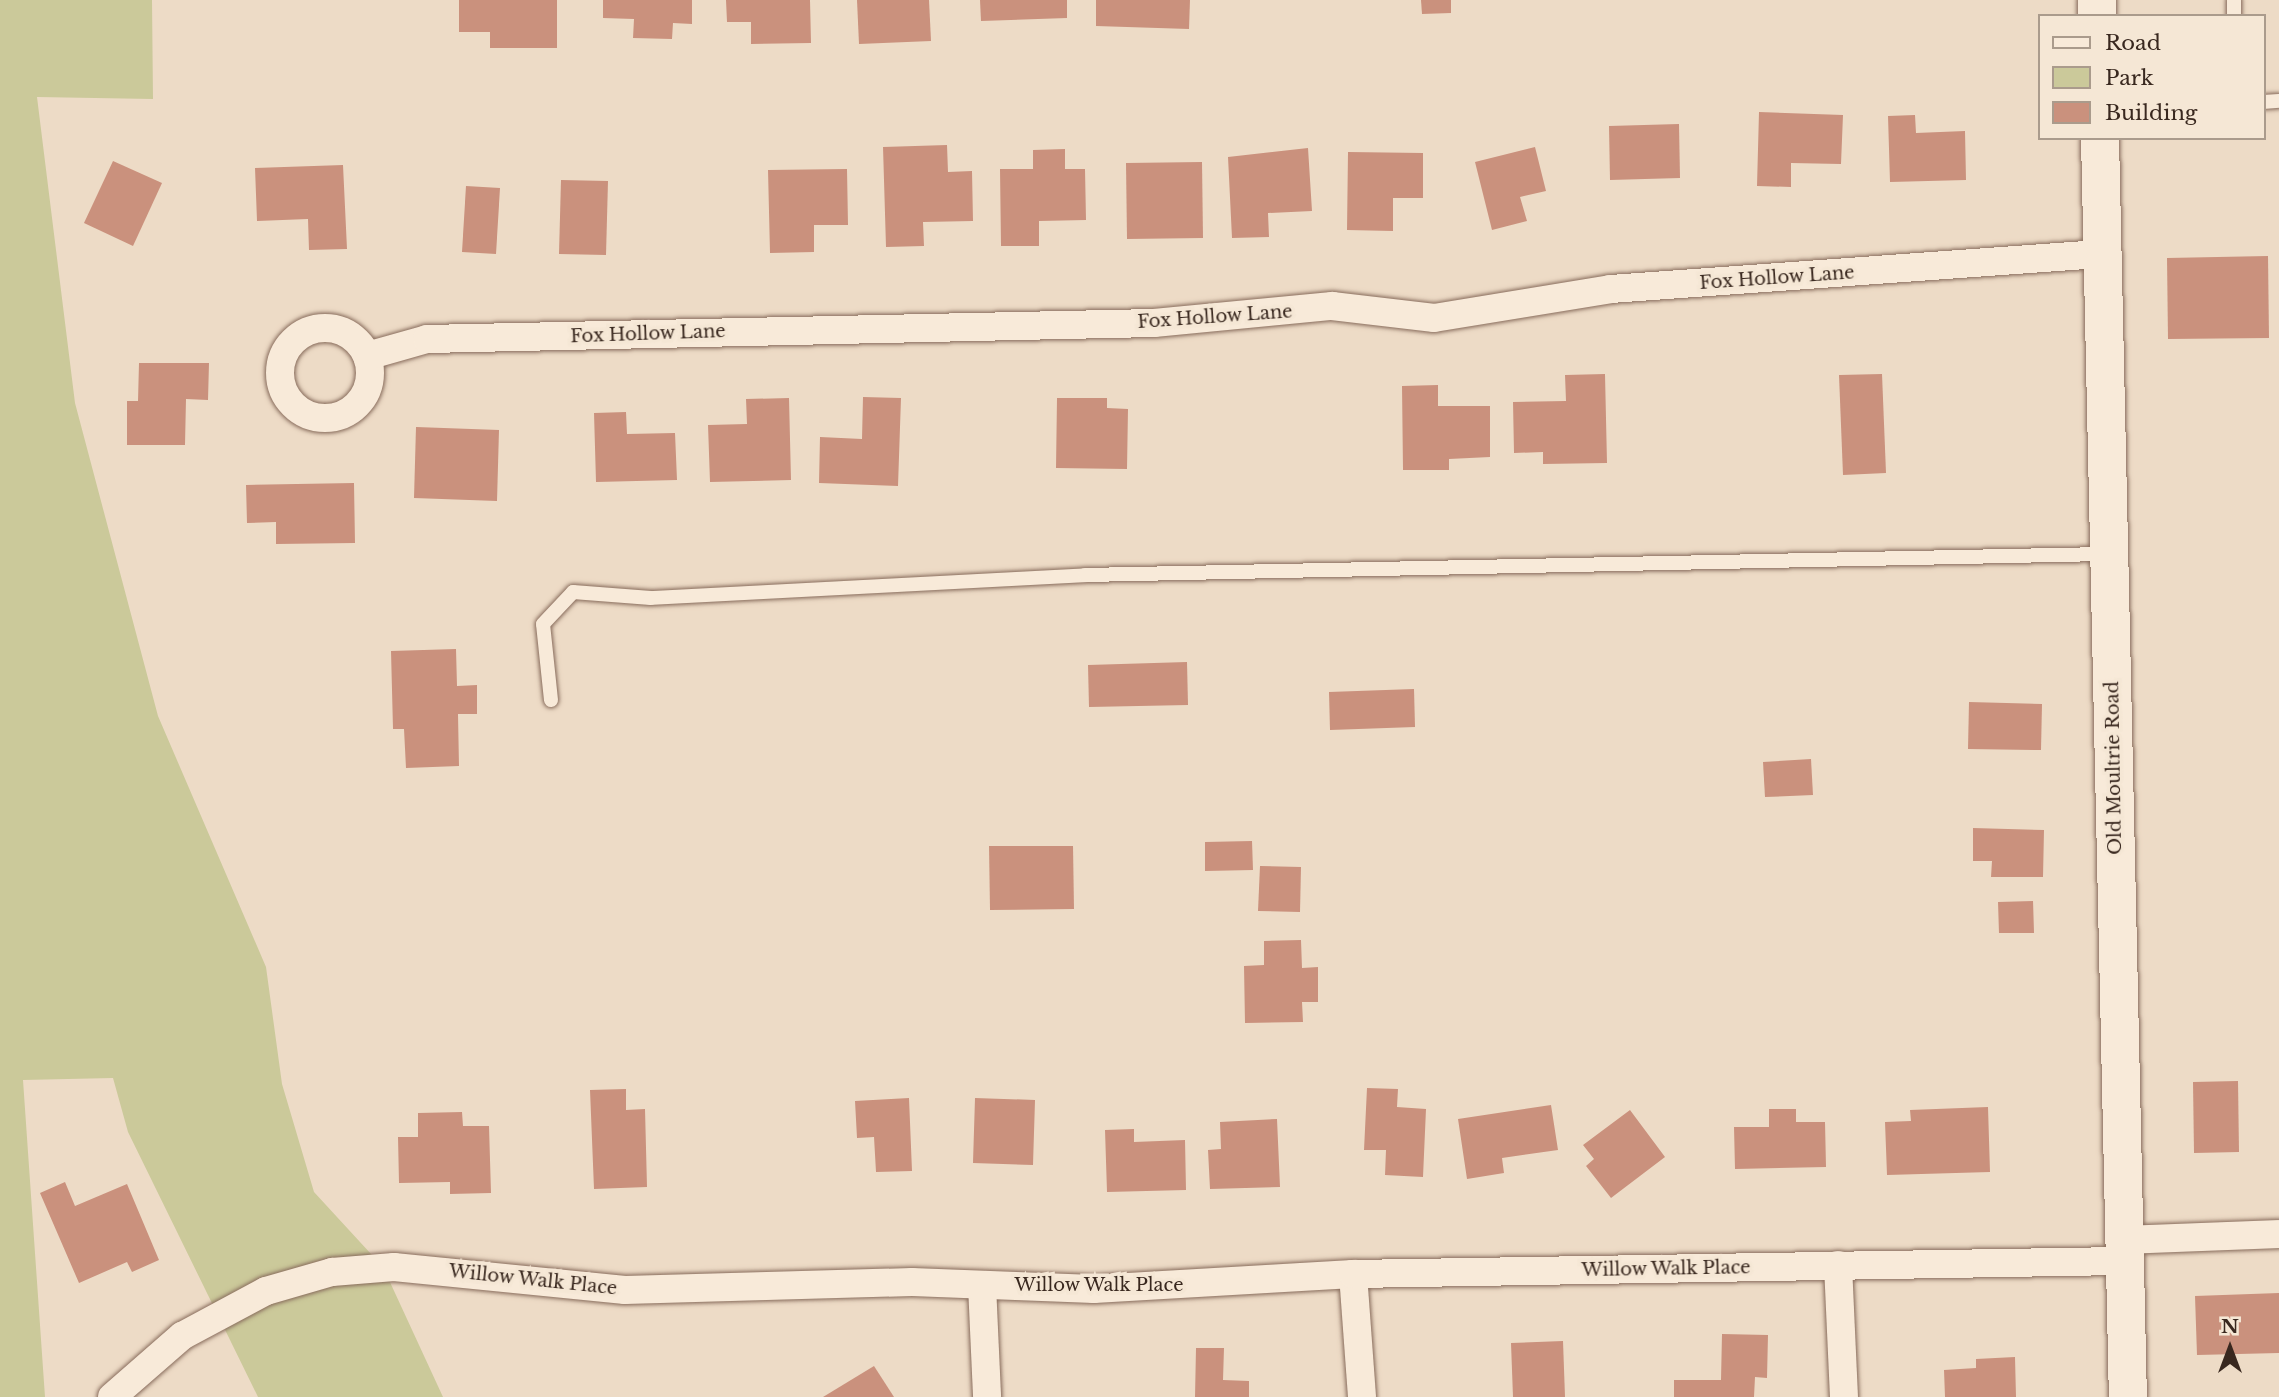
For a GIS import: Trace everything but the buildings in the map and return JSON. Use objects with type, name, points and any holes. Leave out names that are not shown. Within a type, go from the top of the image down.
[{"type":"main road","name":"Old Moultrie Road","points":[[2100,140],[2128,1397]]},
{"type":"street","name":"Fox Hollow Lane","points":[[367,356],[427,339],[1154,323],[1332,306],[1434,318],[1611,289],[2102,254]]},
{"type":"street","name":"Willow Walk Place","points":[[112,1397],[181,1336],[216,1315],[266,1291],[332,1272],[394,1267],[625,1290],[982,1284],[1164,1288],[1353,1274],[1838,1265],[2124,1250],[2279,1234]]},
{"type":"street","points":[[1838,1265],[1844,1397]]},
{"type":"street","points":[[1353,1274],[1362,1397]]},
{"type":"street","points":[[982,1284],[987,1397]]},
{"type":"lane","points":[[551,700],[543,624],[573,592],[651,598],[1085,575],[2109,554]]},
{"type":"green space","points":[[0,0],[152,0],[153,99],[37,97],[75,403],[158,716],[266,967],[282,1084],[314,1192],[383,1267],[443,1397],[258,1397],[128,1132],[113,1078],[23,1080],[45,1397],[0,1397]]}]
